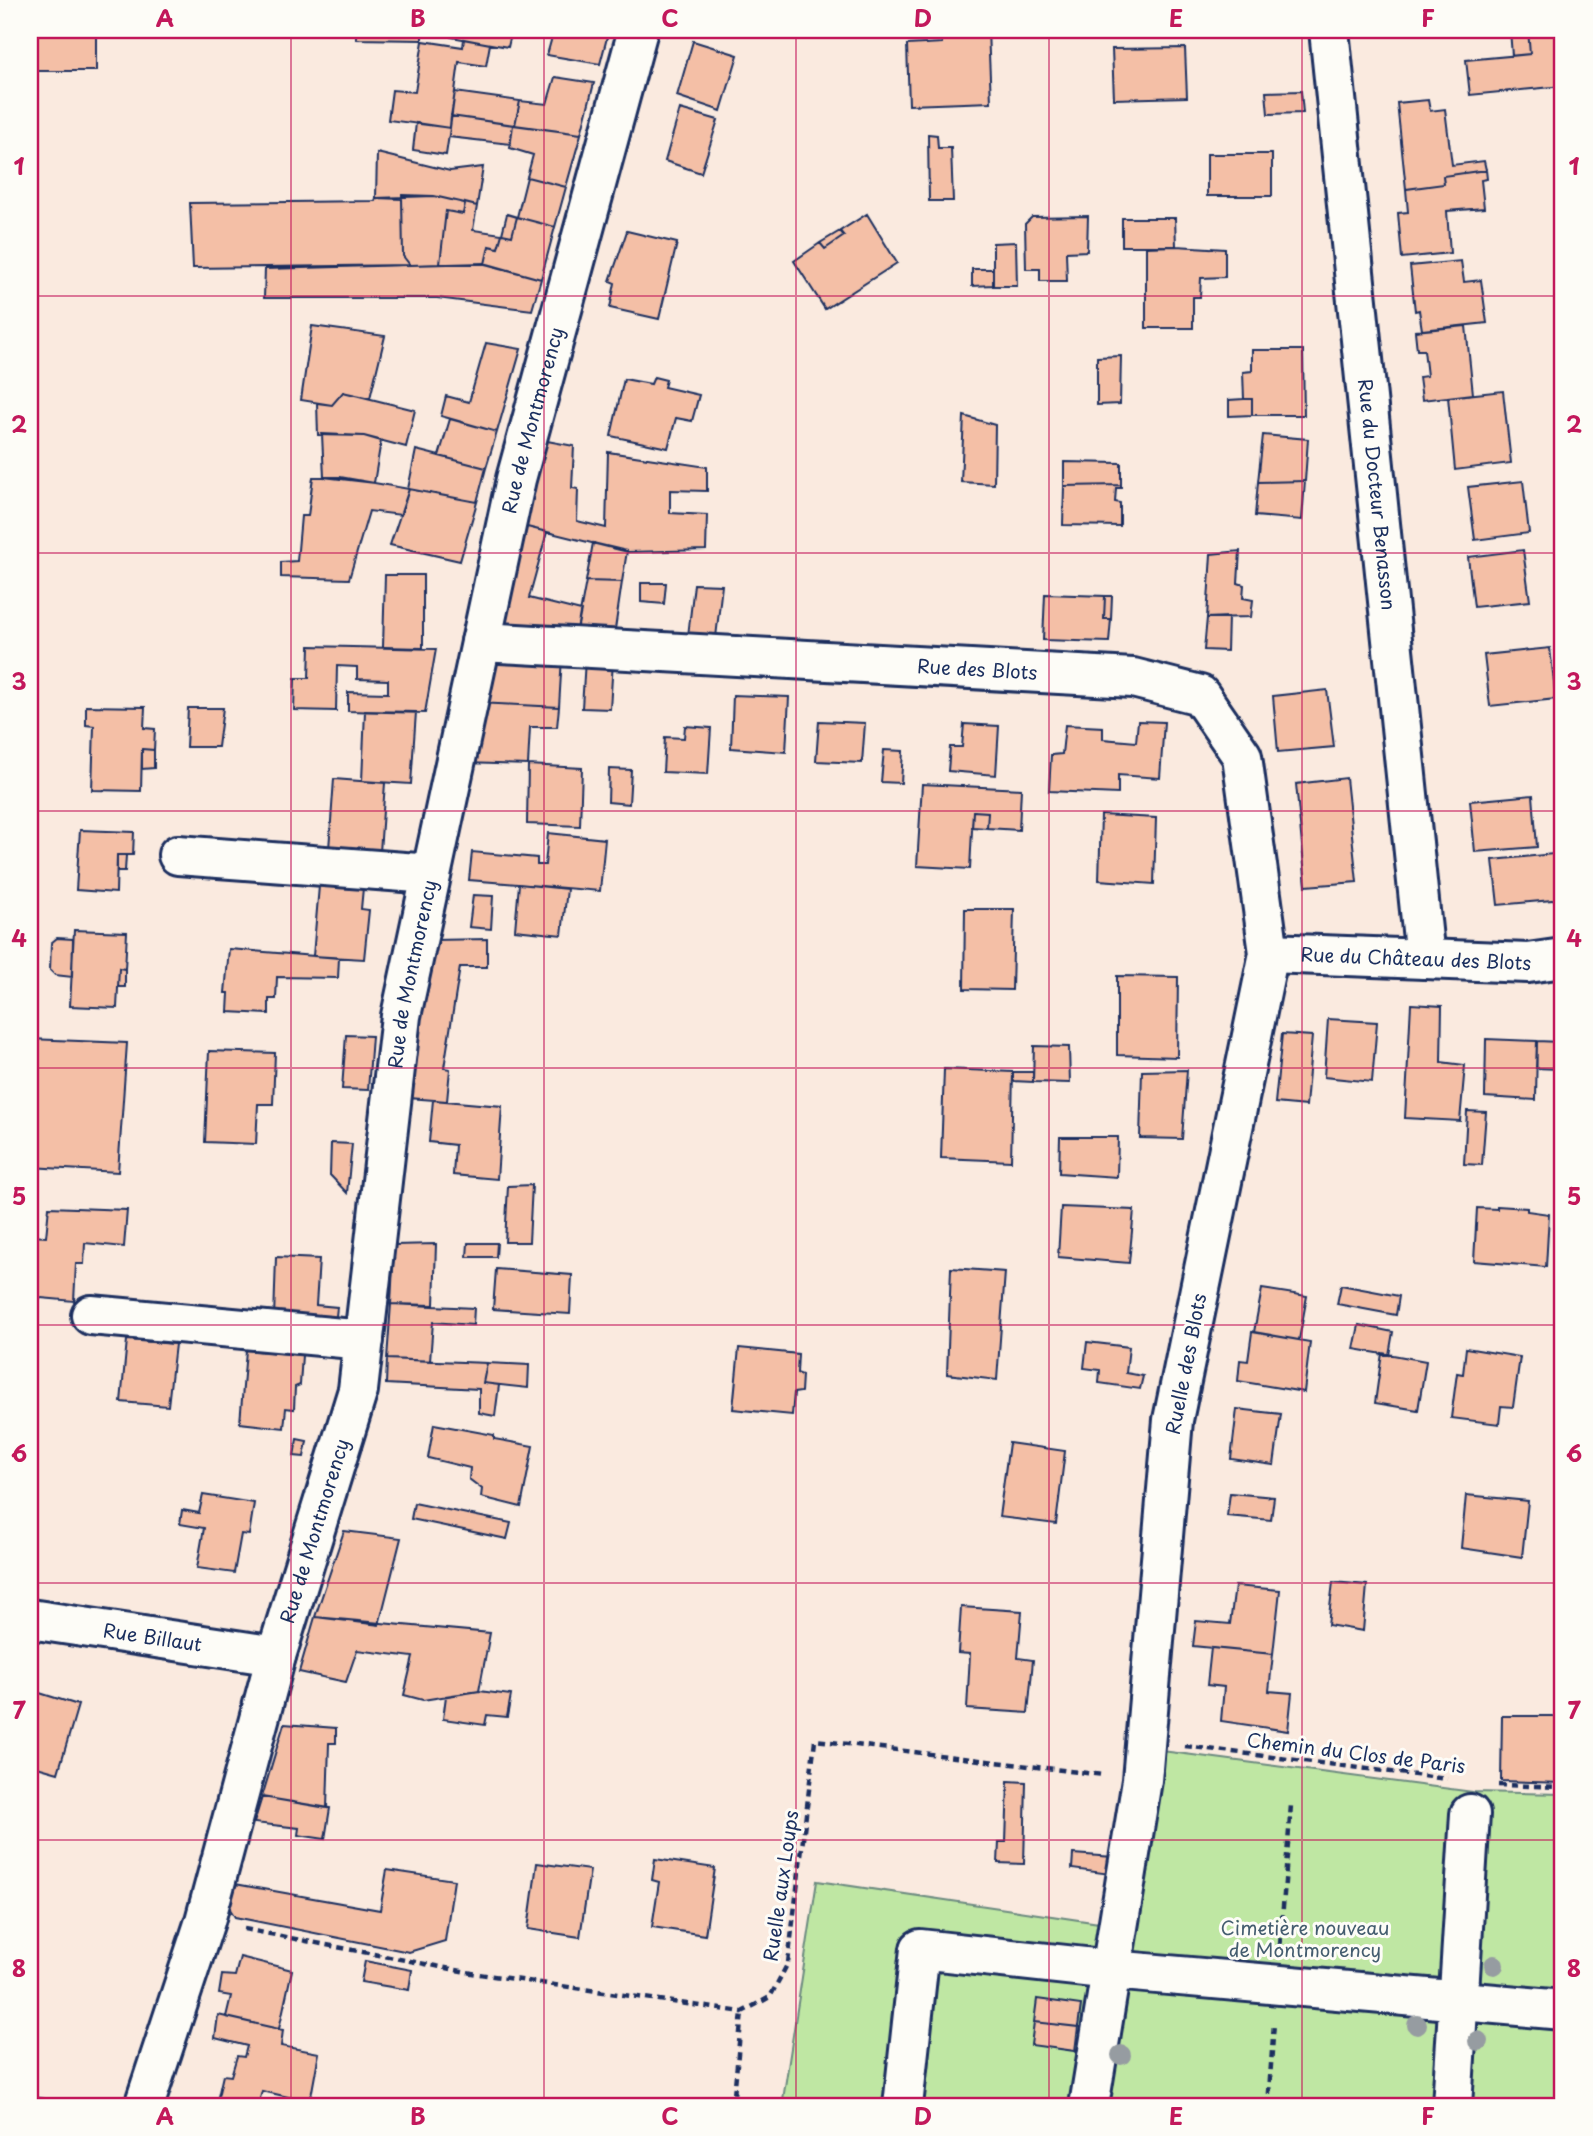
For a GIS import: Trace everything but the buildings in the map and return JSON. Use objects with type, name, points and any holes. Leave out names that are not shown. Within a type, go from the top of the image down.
[{"type":"street","name":"Rue de Montmorency","points":[[144,2106],[205,1922],[276,1656],[358,1390],[401,1016],[516,479],[638,30]]},
{"type":"street","name":"Rue du Docteur Benasson","points":[[1329,30],[1425,959]]},
{"type":"street","name":"Rue des Blots","points":[[481,642],[1133,678],[1200,695],[1242,756],[1269,953]]},
{"type":"street","points":[[178,855],[431,874]]},
{"type":"street","name":"Rue du Château des Blots","points":[[1269,953],[1528,963],[1563,958]]},
{"type":"street","name":"Ruelle des Blots","points":[[1089,2106],[1142,1780],[1173,1420],[1269,953]]},
{"type":"street","points":[[91,1315],[364,1340]]},
{"type":"street","name":"Rue Billaut","points":[[30,1619],[276,1656]]},
{"type":"street","points":[[1452,2106],[1470,1814]]},
{"type":"street","points":[[903,2106],[920,1949],[1112,1970],[1563,2010]]},
{"type":"path","name":"Ruelle aux Loups","points":[[742,2012],[770,1997],[788,1963],[815,1740],[1142,1780]]},
{"type":"path","name":"Chemin du Clos de Paris","points":[[1146,1741],[1452,1779]]},
{"type":"path","name":"Chemin du Clos de Paris","points":[[1492,1784],[1563,1787]]},
{"type":"path","points":[[1268,2106],[1291,1805]]},
{"type":"path","points":[[205,1922],[472,1973],[742,2012],[733,2106]]},
{"type":"green space","name":"Cimetière nouveau de Montmorency","points":[[1162,1751],[1473,1792],[1563,1794],[1563,2106],[782,2106],[817,1881],[1133,1928]]}]
